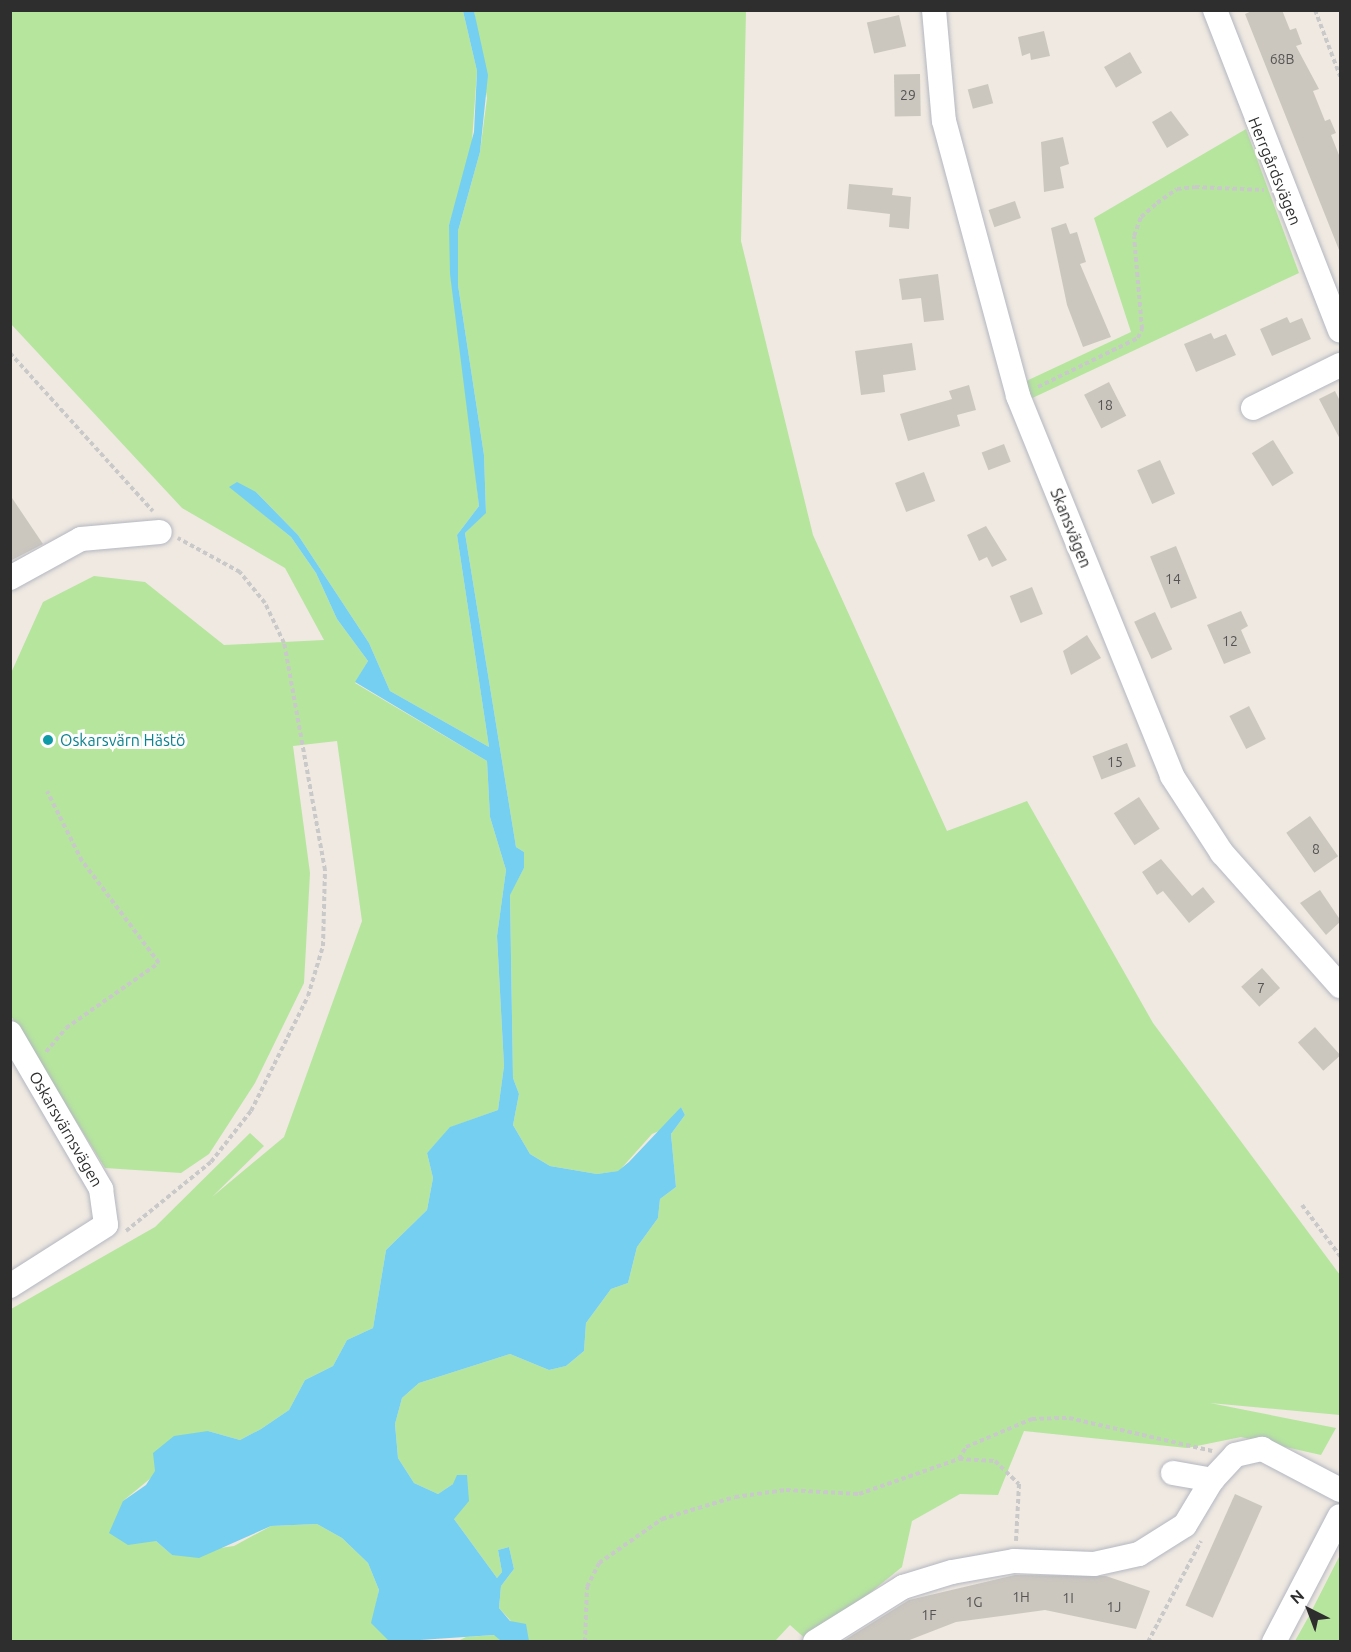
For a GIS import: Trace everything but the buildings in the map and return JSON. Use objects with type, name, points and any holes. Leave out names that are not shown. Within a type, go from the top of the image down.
[{"type":"street","name":"Skansvägen","points":[[934,10],[944,121],[1018,396],[1172,776],[1222,853],[1337,976]]},
{"type":"street","name":"Herrgårdsvägen","points":[[1215,10],[1283,192],[1341,330]]},
{"type":"street","points":[[1253,408],[1341,365]]},
{"type":"street","points":[[10,578],[81,539],[160,532]]},
{"type":"street","name":"Oskarsvärnsvägen","points":[[10,1033],[101,1190],[106,1225],[10,1286]]},
{"type":"street","points":[[815,1641],[903,1587],[952,1572],[1021,1562],[1094,1564],[1139,1554],[1196,1528],[1212,1480],[1235,1455],[1262,1449],[1341,1490]]},
{"type":"street","points":[[1173,1473],[1212,1480]]},
{"type":"street","points":[[1274,1641],[1341,1516]]},
{"type":"path","points":[[1315,10],[1341,76]]},
{"type":"path","points":[[1018,396],[1138,338],[1142,329],[1134,236],[1141,217],[1157,203],[1177,189],[1195,187],[1283,192]]},
{"type":"path","points":[[10,353],[155,514],[160,532],[240,572],[266,603],[284,643],[325,870],[323,946],[308,996],[251,1111],[211,1162],[122,1234]]},
{"type":"path","points":[[34,1074],[66,1028],[159,963],[82,861],[48,791]]},
{"type":"path","points":[[1302,1205],[1341,1256]]},
{"type":"path","points":[[959,1459],[966,1447],[1032,1419],[1069,1418],[1235,1455]]},
{"type":"path","points":[[585,1641],[587,1587],[599,1563],[662,1519],[745,1495],[786,1491],[859,1494],[959,1459],[995,1461],[1019,1484],[1012,1525],[1021,1562]]},
{"type":"path","points":[[1148,1641],[1196,1528]]},
{"type":"path","points":[[998,1641],[1070,1641]]},
{"type":"green space","points":[[11,11],[463,11],[477,71],[471,155],[449,225],[479,506],[457,535],[489,747],[390,691],[369,643],[298,535],[256,492],[230,487],[291,537],[316,573],[337,619],[368,661],[355,683],[487,761],[490,817],[506,870],[497,936],[504,1066],[498,1110],[451,1127],[427,1153],[433,1178],[427,1210],[386,1250],[373,1328],[347,1340],[333,1366],[305,1380],[289,1410],[240,1440],[208,1431],[123,1501],[138,1539],[156,1541],[172,1555],[234,1546],[271,1526],[317,1524],[342,1538],[368,1563],[379,1590],[372,1623],[390,1641],[11,1641],[11,1309],[155,1227],[250,1133],[264,1146],[212,1197],[284,1137],[362,921],[337,741],[293,746],[310,873],[304,983],[255,1083],[209,1154],[181,1173],[105,1168],[11,1016],[11,673],[43,602],[94,576],[145,582],[224,645],[324,640],[285,568],[182,508],[11,324]]},
{"type":"green space","points":[[474,11],[746,11],[741,241],[813,535],[947,831],[1027,801],[1153,1023],[1340,1275],[1340,1415],[1210,1403],[1336,1428],[1321,1455],[1241,1437],[1187,1448],[1024,1431],[998,1495],[960,1494],[912,1521],[902,1567],[809,1642],[790,1625],[775,1641],[529,1641],[499,1608],[501,1586],[514,1569],[509,1547],[498,1550],[502,1572],[497,1578],[454,1519],[453,1484],[438,1494],[414,1483],[398,1458],[395,1424],[402,1398],[419,1383],[510,1354],[549,1370],[566,1366],[584,1351],[586,1323],[611,1289],[628,1283],[637,1247],[658,1218],[660,1199],[676,1187],[671,1134],[685,1115],[681,1107],[666,1128],[652,1134],[619,1171],[597,1174],[550,1166],[530,1154],[513,1125],[519,1094],[513,1078],[510,894],[524,868],[524,852],[516,847],[465,533],[486,512],[484,455],[458,285],[458,231],[480,152],[487,98]]},
{"type":"green space","points":[[1246,129],[1299,273],[1026,401],[1022,383],[1131,332],[1094,218]]},
{"type":"green space","points":[[1340,1555],[1340,1641],[1295,1641],[1309,1616]]},
{"type":"green space","points":[[495,1635],[501,1641],[456,1642],[466,1637]]},
{"type":"water","points":[[463,11],[474,11],[488,75],[480,152],[458,231],[458,285],[484,455],[486,513],[465,533],[516,847],[524,852],[524,868],[510,895],[513,1078],[519,1094],[513,1125],[530,1154],[550,1166],[597,1174],[618,1171],[681,1107],[685,1115],[671,1134],[676,1187],[660,1199],[658,1218],[637,1247],[628,1283],[611,1289],[586,1323],[584,1351],[566,1366],[549,1370],[510,1354],[419,1383],[402,1398],[395,1424],[398,1458],[414,1483],[438,1494],[453,1484],[457,1475],[467,1475],[469,1501],[454,1519],[497,1578],[502,1572],[498,1550],[509,1547],[514,1569],[501,1586],[499,1608],[510,1621],[526,1624],[529,1641],[501,1641],[494,1635],[390,1642],[371,1623],[379,1590],[368,1563],[342,1538],[317,1524],[271,1526],[199,1558],[172,1555],[156,1541],[128,1545],[109,1533],[123,1501],[146,1485],[155,1471],[153,1453],[174,1436],[208,1431],[240,1440],[261,1429],[289,1410],[305,1380],[333,1366],[347,1340],[373,1328],[386,1250],[427,1210],[433,1178],[427,1153],[450,1127],[498,1110],[504,1066],[497,936],[506,870],[490,817],[487,761],[355,682],[368,661],[337,619],[316,573],[291,537],[229,487],[237,482],[256,492],[298,535],[369,643],[390,691],[489,747],[457,535],[479,506],[450,274],[449,225],[474,132],[477,71]]},
{"type":"place","name":"Oskarsvärn Hästö","points":[[48,740]]}]
